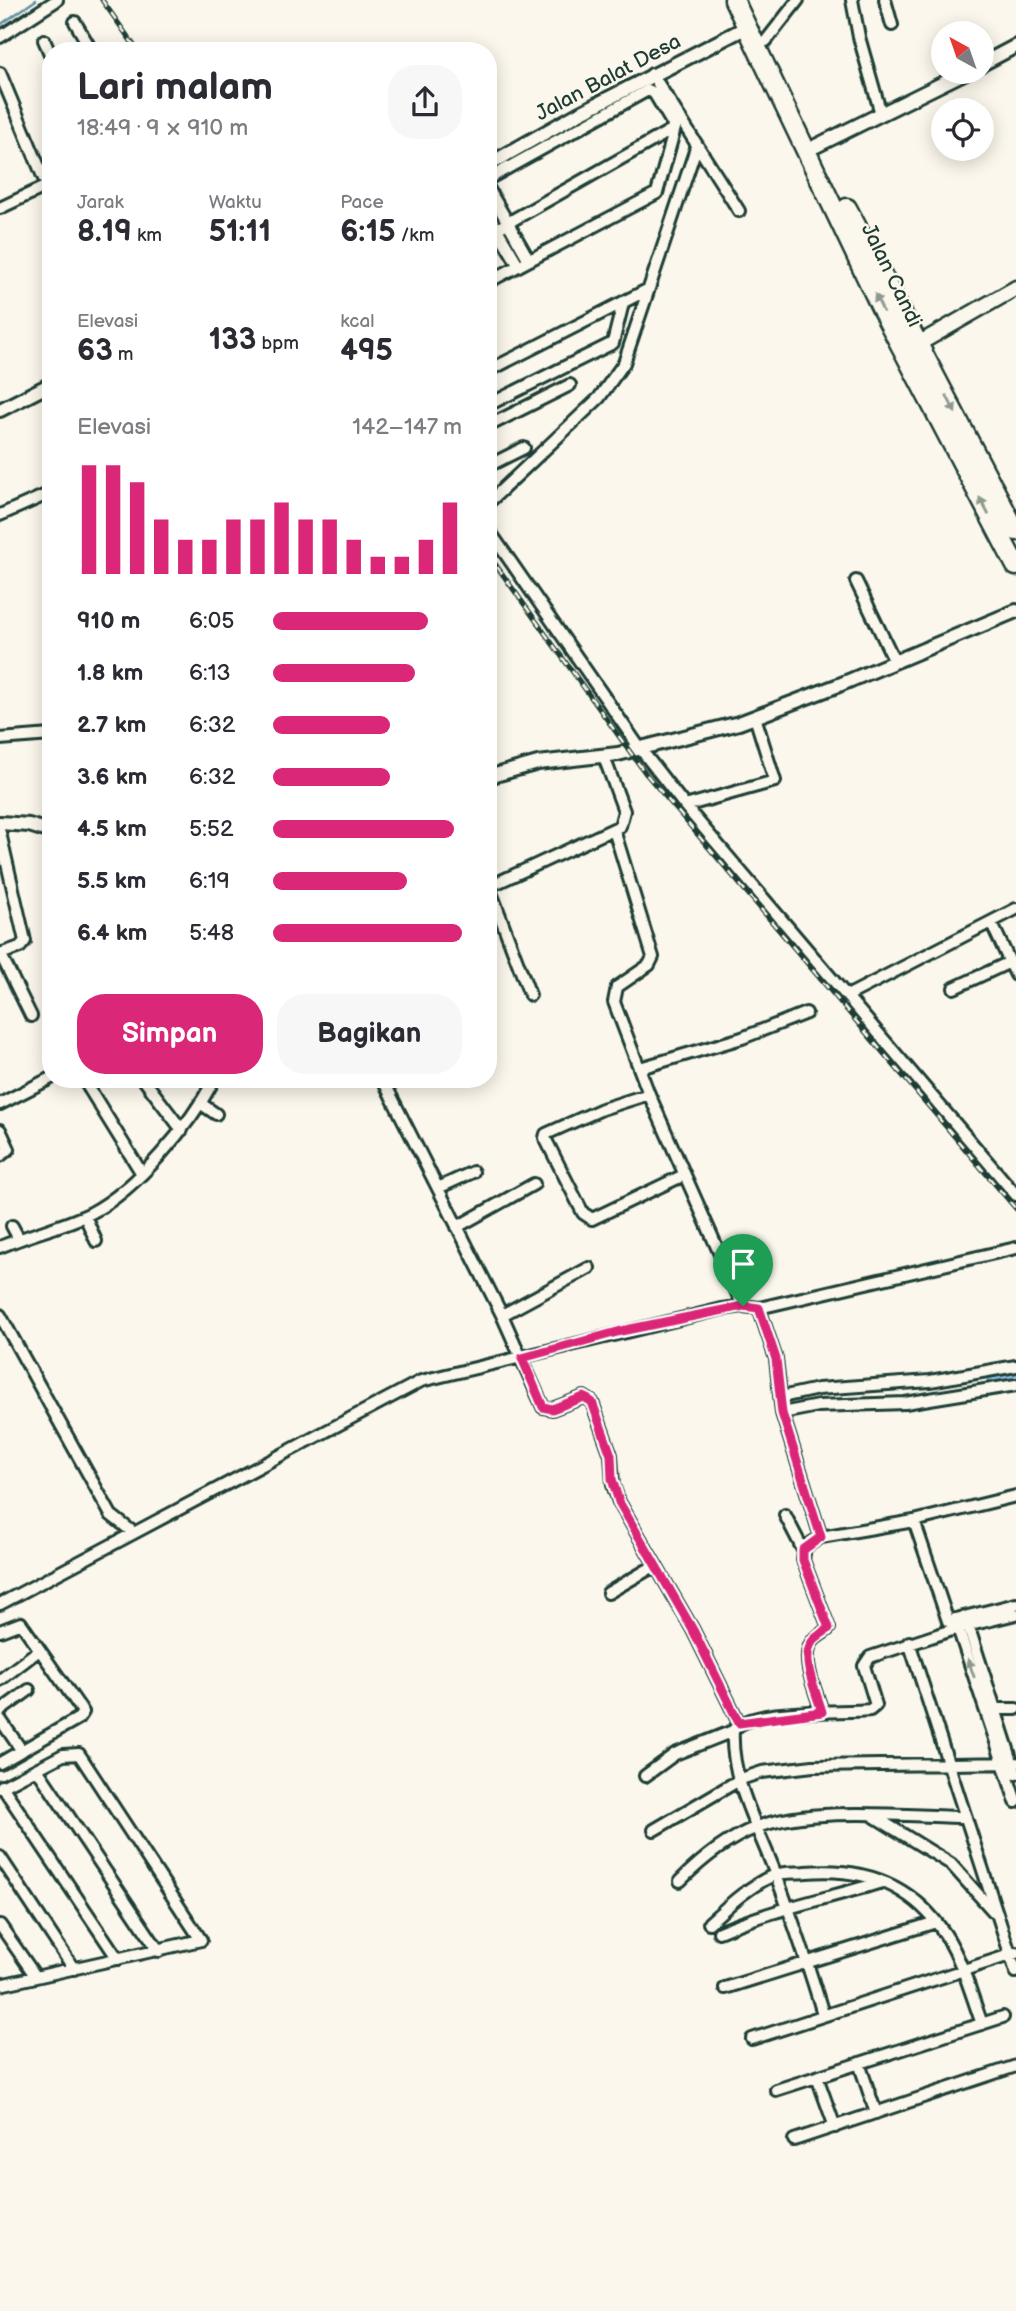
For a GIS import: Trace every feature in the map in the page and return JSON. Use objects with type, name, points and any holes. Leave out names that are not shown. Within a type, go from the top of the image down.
[{"type":"highway","name":"Jalan Candi","points":[[734,0],[904,352],[1016,566]]},
{"type":"highway","name":"Jalan Candi","points":[[747,0],[816,146],[1016,531]]},
{"type":"main road","points":[[904,352],[1016,288]]},
{"type":"street","points":[[0,37],[57,0]]},
{"type":"street","points":[[766,41],[798,0]]},
{"type":"street","points":[[852,0],[859,37],[881,114]]},
{"type":"street","points":[[885,0],[892,25]]},
{"type":"street","points":[[75,22],[87,42]]},
{"type":"street","name":"Jalan Balat Desa","points":[[497,159],[652,74],[747,27]]},
{"type":"street","points":[[994,58],[1016,46]]},
{"type":"street","points":[[0,73],[42,169]]},
{"type":"street","points":[[652,74],[739,211]]},
{"type":"street","points":[[816,146],[942,84]]},
{"type":"street","points":[[497,175],[649,89],[674,128],[657,193],[497,277]]},
{"type":"street","points":[[497,229],[674,128]]},
{"type":"street","points":[[497,494],[608,386],[624,363],[643,292],[697,144]]},
{"type":"street","points":[[0,208],[42,188]]},
{"type":"street","points":[[497,203],[508,222],[524,263]]},
{"type":"street","points":[[497,236],[524,263]]},
{"type":"street","points":[[497,367],[643,292]]},
{"type":"street","points":[[497,401],[613,343],[626,301]]},
{"type":"street","points":[[497,421],[570,385]]},
{"type":"street","points":[[0,410],[42,389]]},
{"type":"street","points":[[497,462],[524,448]]},
{"type":"street","points":[[0,515],[42,497]]},
{"type":"street","points":[[497,542],[639,747],[685,806],[1016,1195]]},
{"type":"street","points":[[856,581],[895,662]]},
{"type":"street","points":[[497,774],[538,763],[604,757],[694,736],[755,717],[1016,611]]},
{"type":"street","points":[[685,806],[775,781],[755,717]]},
{"type":"street","points":[[0,739],[42,736]]},
{"type":"street","points":[[497,883],[614,830],[623,821],[624,811],[604,757]]},
{"type":"street","points":[[0,822],[42,829]]},
{"type":"street","points":[[614,830],[653,957],[649,965],[623,980],[614,993],[617,1013],[649,1094],[743,1306]]},
{"type":"street","points":[[0,833],[25,941],[20,947],[0,953],[31,1016]]},
{"type":"street","points":[[497,908],[530,995]]},
{"type":"street","points":[[847,996],[992,924],[1016,909]]},
{"type":"street","points":[[992,924],[1016,975]]},
{"type":"street","points":[[954,988],[1010,962]]},
{"type":"street","points":[[640,1068],[742,1038],[806,1013]]},
{"type":"street","points":[[0,1089],[3,1103],[42,1083]]},
{"type":"street","points":[[89,1088],[141,1172]]},
{"type":"street","points":[[152,1088],[182,1130]]},
{"type":"street","points":[[0,1247],[19,1239],[87,1222],[207,1107],[212,1088]]},
{"type":"street","points":[[389,1088],[504,1319],[543,1407],[552,1409],[584,1397],[592,1402],[612,1466],[612,1479],[620,1505],[693,1630],[736,1727],[741,1779],[756,1827],[807,1961],[823,2014]]},
{"type":"street","points":[[649,1094],[603,1109],[546,1134],[545,1138],[583,1213],[592,1219],[684,1175]]},
{"type":"street","points":[[0,1130],[9,1149],[0,1156]]},
{"type":"street","points":[[438,1188],[473,1172]]},
{"type":"street","points":[[457,1227],[534,1184]]},
{"type":"street","points":[[87,1222],[96,1241]]},
{"type":"street","points":[[12,1226],[19,1239]]},
{"type":"street","points":[[0,1604],[128,1529],[414,1384],[621,1331],[743,1306],[759,1308],[1016,1249]]},
{"type":"street","points":[[504,1319],[589,1268]]},
{"type":"street","points":[[759,1308],[776,1359],[781,1405],[821,1537]]},
{"type":"street","points":[[0,1315],[103,1502],[128,1529]]},
{"type":"street","points":[[781,1405],[818,1389],[930,1381],[1016,1366]]},
{"type":"street","points":[[781,1405],[905,1403],[1016,1385]]},
{"type":"street","points":[[803,1550],[821,1537],[914,1521],[1016,1496]]},
{"type":"street","points":[[785,1515],[803,1550],[804,1564],[829,1628],[813,1641],[808,1651],[808,1662],[822,1712]]},
{"type":"street","points":[[914,1521],[1012,1766],[1016,1802]]},
{"type":"street","points":[[608,1593],[654,1566]]},
{"type":"street","points":[[645,1776],[675,1754],[736,1727],[822,1712],[875,1708],[876,1700],[865,1662],[870,1657],[1016,1604]]},
{"type":"street","points":[[956,1624],[1016,1614]]},
{"type":"street","points":[[0,1631],[21,1623],[83,1712],[79,1718],[0,1763]]},
{"type":"street","points":[[909,1642],[998,1917],[1013,1952],[1016,1972]]},
{"type":"street","points":[[0,1680],[38,1651]]},
{"type":"street","points":[[0,1711],[29,1690]]},
{"type":"street","points":[[991,1709],[1016,1709]]},
{"type":"street","points":[[0,1719],[22,1751]]},
{"type":"street","points":[[0,1985],[199,1943],[201,1938],[91,1772],[74,1753],[1,1787],[118,1959]]},
{"type":"street","points":[[654,1830],[741,1779],[762,1772],[813,1766],[1012,1766]]},
{"type":"street","points":[[37,1769],[159,1951]]},
{"type":"street","points":[[680,1881],[714,1851],[756,1827],[820,1816],[966,1817]]},
{"type":"street","points":[[873,1816],[951,1864],[998,1917]]},
{"type":"street","points":[[0,1857],[74,1969]]},
{"type":"street","points":[[709,1923],[729,1905],[776,1874],[846,1871],[882,1882],[896,1888],[936,1922],[961,1969],[982,2024]]},
{"type":"street","points":[[719,1932],[739,1922],[882,1882]]},
{"type":"street","points":[[729,1905],[739,1922]]},
{"type":"street","points":[[725,1989],[936,1922]]},
{"type":"street","points":[[0,1925],[36,1977]]},
{"type":"street","points":[[752,2039],[1013,1952]]},
{"type":"street","points":[[776,2090],[1003,2017]]},
{"type":"street","points":[[859,2063],[876,2113]]},
{"type":"street","points":[[794,2140],[1016,2066]]},
{"type":"street","points":[[817,2077],[835,2127]]},
{"type":"waterway","points":[[0,25],[36,0]]},
{"type":"waterway","points":[[994,1378],[1016,1374]]},
{"type":"railway","points":[[102,0],[132,42]]},
{"type":"railway","points":[[497,567],[646,774],[1016,1209]]},
{"type":"route","points":[[743,1306],[759,1308],[776,1359],[782,1413],[821,1537],[808,1544],[802,1556],[829,1628],[813,1641],[808,1651],[808,1662],[822,1712],[764,1717],[739,1723],[732,1704],[693,1630],[619,1502],[613,1485],[611,1455],[592,1402],[584,1397],[552,1409],[543,1407],[522,1358],[621,1331],[743,1306]]}]
